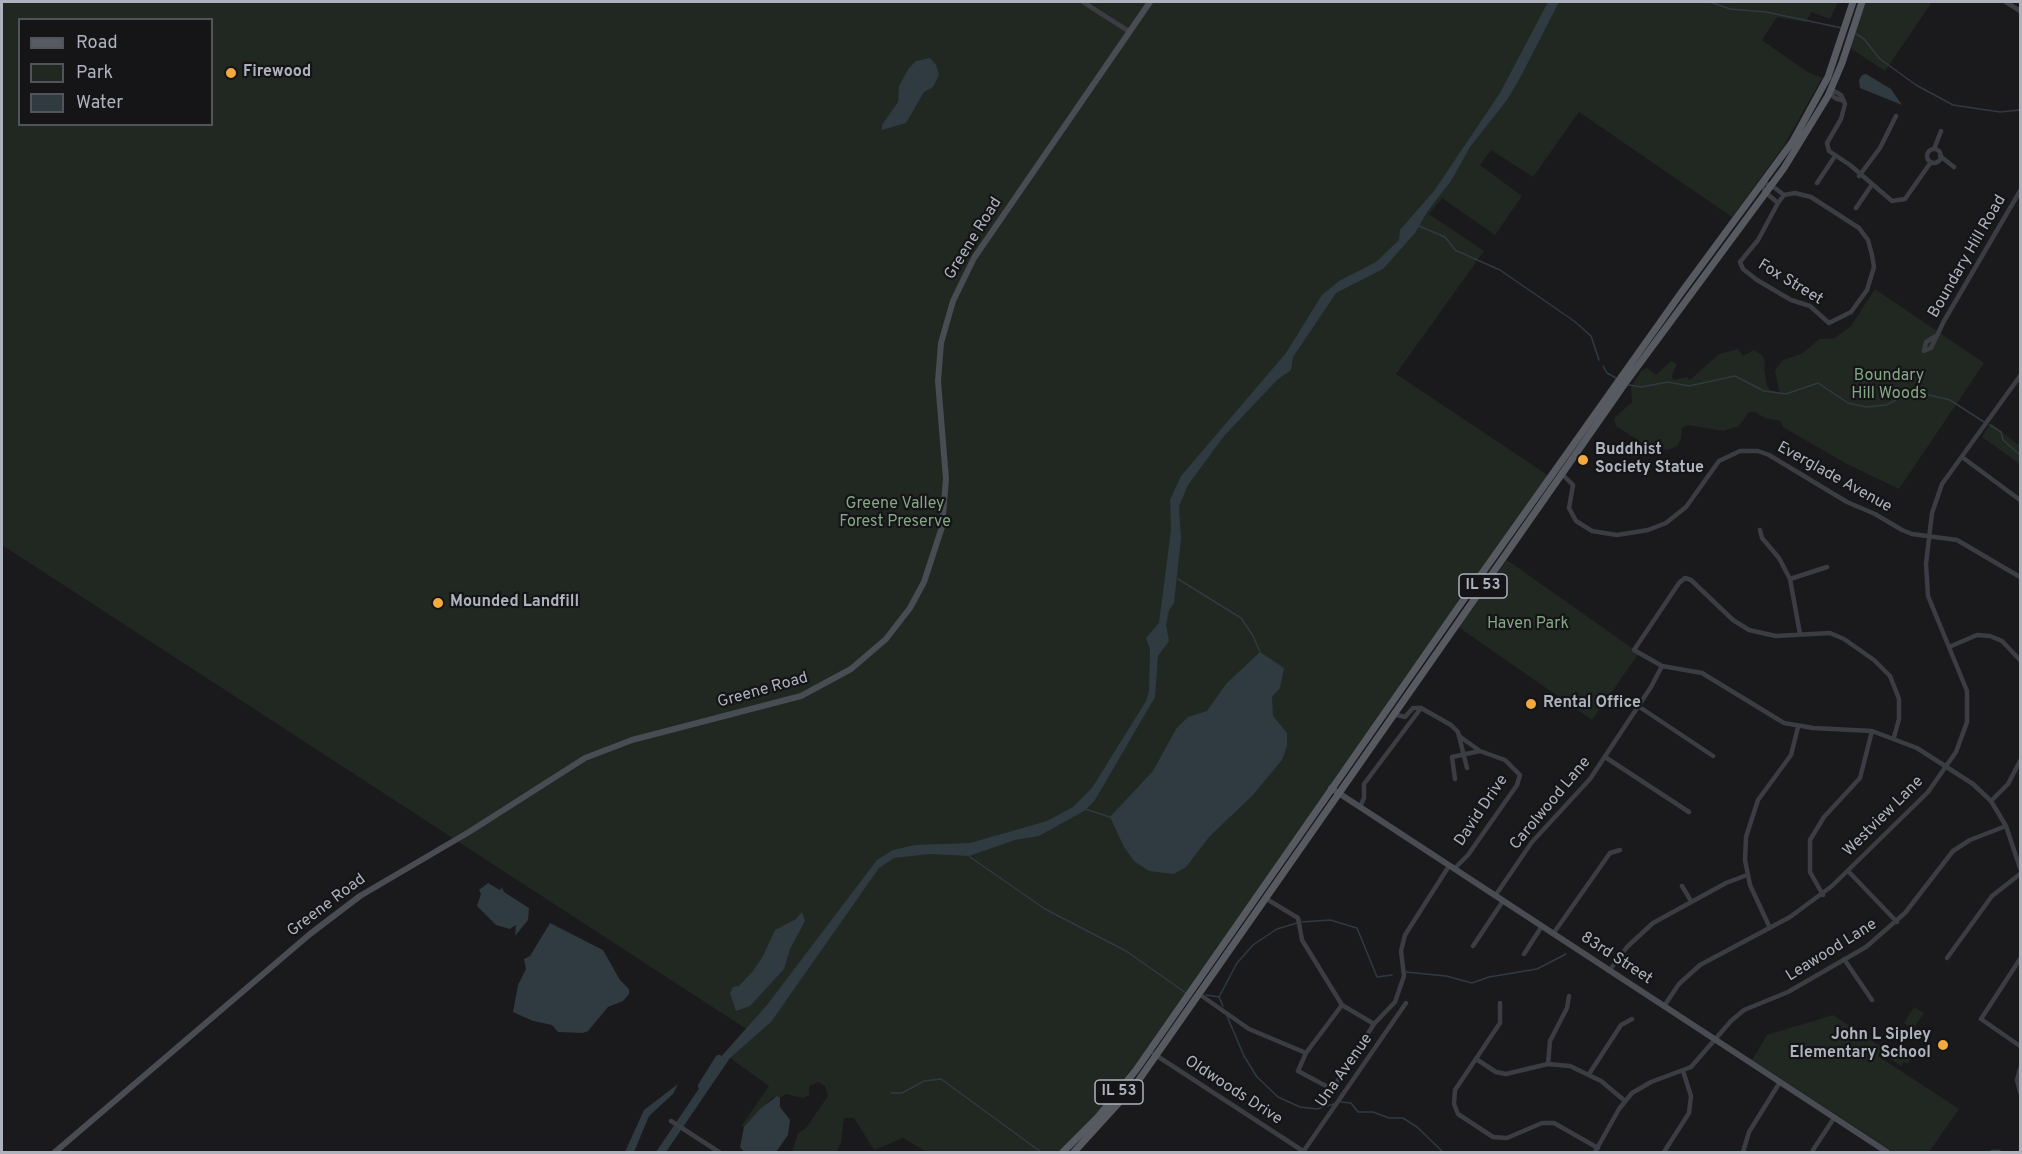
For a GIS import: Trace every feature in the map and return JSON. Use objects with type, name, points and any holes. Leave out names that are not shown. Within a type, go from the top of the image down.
[{"type":"main road","name":"IL 53","points":[[1153,1053],[1199,994],[1265,898],[1334,790],[1393,714],[1792,141],[1828,77],[1853,2]]},
{"type":"main road","name":"IL 53","points":[[1068,1152],[1112,1113],[1334,790],[1560,473],[1810,129],[1842,63],[1862,2]]},
{"type":"street","points":[[1083,2],[1130,32]]},
{"type":"street","name":"Greene Road","points":[[55,1152],[310,934],[360,896],[469,832],[585,758],[624,742],[801,696],[846,673],[886,639],[910,608],[924,582],[942,527],[946,479],[938,381],[941,344],[953,301],[974,258],[1150,2]]},
{"type":"street","points":[[2006,2],[2020,11]]},
{"type":"street","points":[[1829,92],[1834,99],[1844,101],[1844,111],[1827,143],[1829,152],[1850,165],[1859,176],[1892,201],[1900,202],[1909,195],[1918,178],[1931,162]]},
{"type":"street","points":[[1859,176],[1880,148],[1896,116]]},
{"type":"street","points":[[1931,162],[1927,155],[1934,149],[1941,131]]},
{"type":"street","points":[[1934,149],[1954,167]]},
{"type":"street","points":[[1817,183],[1835,156]]},
{"type":"street","points":[[1931,162],[1937,162],[1940,156]]},
{"type":"street","points":[[1761,183],[1771,185],[1784,195],[1778,202],[1765,192],[1761,183]]},
{"type":"street","points":[[1857,208],[1871,186]]},
{"type":"street","name":"Boundary Hill Road","points":[[1936,336],[2020,191]]},
{"type":"street","name":"Fox Street","points":[[1778,202],[1758,240],[1740,262],[1743,269],[1791,300],[1810,306],[1829,323],[1851,312],[1872,279],[1874,267],[1868,240],[1859,228],[1811,197],[1795,193],[1784,195]]},
{"type":"street","name":"Westview Lane","points":[[1664,1006],[1679,984],[1700,965],[1770,928],[1823,895],[1928,792],[1963,738],[1968,714],[1967,691],[1928,596],[1926,570],[1932,513],[1938,491],[2020,376]]},
{"type":"street","name":"Everglade Avenue","points":[[1560,473],[1573,485],[1569,508],[1576,521],[1592,531],[1617,535],[1648,530],[1666,523],[1686,507],[1711,470],[1723,458],[1740,451],[1758,452],[1769,455],[1847,502],[1875,514],[1902,530],[1957,540],[2020,577]]},
{"type":"street","points":[[1962,457],[2020,500]]},
{"type":"street","points":[[1760,530],[1762,538],[1779,558],[1790,579],[1800,634]]},
{"type":"street","points":[[1790,579],[1827,567]]},
{"type":"street","points":[[1894,737],[1899,719],[1899,699],[1893,682],[1883,668],[1836,635],[1822,632],[1770,636],[1749,630],[1733,620],[1700,587],[1685,578],[1678,583],[1634,650],[1662,666],[1702,673],[1773,718],[1798,727],[1872,731],[1894,737],[1978,787],[2006,826],[2020,868]]},
{"type":"street","points":[[1949,647],[1977,635],[1990,636],[2002,641],[2020,660]]},
{"type":"street","name":"Carolwood Lane","points":[[1495,896],[1532,842],[1580,792],[1605,757],[1662,666]]},
{"type":"street","points":[[1638,706],[1713,756]]},
{"type":"street","points":[[1393,714],[1405,717],[1413,708],[1421,708]]},
{"type":"street","points":[[1360,807],[1364,798],[1364,784],[1421,708]]},
{"type":"street","name":"David Drive","points":[[1306,1053],[1298,1071],[1326,1086],[1335,1085],[1374,1024],[1387,1014],[1400,988],[1404,976],[1401,951],[1405,935],[1452,867],[1468,855],[1520,780],[1518,771],[1505,760],[1480,751],[1459,736],[1451,725],[1421,708]]},
{"type":"street","points":[[1770,928],[1753,894],[1747,875],[1745,843],[1750,818],[1762,794],[1791,755],[1798,727]]},
{"type":"street","points":[[1823,895],[1810,872],[1810,840],[1824,817],[1860,778],[1872,731]]},
{"type":"street","points":[[1459,736],[1467,768]]},
{"type":"street","points":[[1455,779],[1452,757],[1480,751]]},
{"type":"street","points":[[1605,757],[1689,812]]},
{"type":"street","points":[[1990,801],[2008,784],[2020,761]]},
{"type":"street","name":"83rd Street","points":[[1334,790],[1887,1152]]},
{"type":"street","name":"Leawood Lane","points":[[1683,1071],[1694,1065],[1731,1021],[1744,1010],[1788,992],[1866,947],[1897,922],[1953,851],[1970,840],[2006,826]]},
{"type":"street","points":[[2014,850],[2020,848]]},
{"type":"street","points":[[1553,933],[1610,853],[1620,850]]},
{"type":"street","points":[[1848,871],[1897,922]]},
{"type":"street","points":[[1947,958],[1992,896],[2020,874]]},
{"type":"street","points":[[1609,971],[1627,946],[1644,929],[1691,901],[1747,875]]},
{"type":"street","points":[[1682,886],[1691,901]]},
{"type":"street","points":[[1265,898],[1298,918],[1302,940],[1342,1005],[1374,1024]]},
{"type":"street","points":[[1473,946],[1503,901]]},
{"type":"street","points":[[1524,954],[1542,926]]},
{"type":"street","points":[[1844,959],[1872,1000]]},
{"type":"street","points":[[2020,960],[1981,1019],[2020,1046]]},
{"type":"street","points":[[1199,994],[1249,1029],[1306,1053],[1342,1005]]},
{"type":"street","points":[[1548,1064],[1550,1041],[1567,1008],[1569,996]]},
{"type":"street","name":"Una Avenue","points":[[1303,1152],[1406,1003]]},
{"type":"street","points":[[1500,1003],[1500,1023],[1454,1094],[1454,1104],[1465,1120],[1485,1133],[1498,1138],[1507,1138],[1542,1123],[1557,1124],[1596,1150],[1625,1101],[1646,1084],[1683,1071],[1692,1096],[1689,1113],[1664,1152]]},
{"type":"street","points":[[1589,1074],[1621,1025],[1632,1019]]},
{"type":"street","name":"Oldwoods Drive","points":[[1153,1053],[1303,1152]]},
{"type":"street","points":[[1476,1059],[1492,1070],[1506,1074],[1548,1064],[1570,1066],[1589,1074],[1625,1101]]},
{"type":"street","points":[[2020,1069],[2017,1083],[2020,1092]]},
{"type":"street","points":[[1743,1152],[1749,1132],[1780,1082]]},
{"type":"street","points":[[1812,1150],[1834,1118]]},
{"type":"street","points":[[671,1121],[719,1152]]},
{"type":"street","points":[[1992,1152],[1999,1152]]},
{"type":"green space","name":"Greene Valley Forest Preserve","points":[[2,2],[1838,2],[1830,19],[1811,12],[1806,22],[1777,17],[1762,40],[1806,71],[1822,78],[1785,144],[1732,217],[1579,112],[1533,177],[1491,150],[1480,165],[1522,196],[1495,235],[1442,198],[1429,214],[1484,251],[1396,374],[1549,476],[1137,1062],[1095,1116],[1059,1152],[927,1152],[903,1138],[874,1150],[854,1118],[844,1118],[841,1143],[836,1152],[792,1152],[798,1133],[806,1128],[828,1096],[825,1086],[818,1082],[809,1086],[809,1095],[803,1098],[786,1094],[780,1098],[773,1097],[744,1127],[742,1125],[769,1086],[730,1058],[754,1034],[2,545]]},
{"type":"green space","points":[[1865,2],[1932,2],[1885,71],[1850,48]]},
{"type":"green space","name":"Boundary Hill Woods","points":[[1875,289],[1984,363],[1899,489],[1845,463],[1783,427],[1780,421],[1765,418],[1755,412],[1749,412],[1739,426],[1723,431],[1688,425],[1682,428],[1681,439],[1677,446],[1668,450],[1644,444],[1616,426],[1614,418],[1632,402],[1631,388],[1641,371],[1647,368],[1656,375],[1671,361],[1677,364],[1672,375],[1673,380],[1687,377],[1690,380],[1719,354],[1738,349],[1743,356],[1754,350],[1762,355],[1765,362],[1767,386],[1770,390],[1779,392],[1775,370],[1783,360],[1801,354],[1820,339],[1835,338],[1851,326]]},
{"type":"green space","points":[[1991,423],[2018,445],[2020,442],[2020,464],[1982,437]]},
{"type":"green space","name":"Haven Park","points":[[1507,560],[1639,653],[1592,720],[1457,626]]},
{"type":"green space","points":[[1914,1007],[1924,1013],[1913,1029],[1904,1023]]},
{"type":"green space","points":[[1833,1015],[1883,1048],[1878,1056],[1959,1109],[1929,1152],[1894,1152],[1752,1060],[1767,1035]]},
{"type":"green space","points":[[1905,1049],[1914,1055],[1907,1064],[1904,1062],[1901,1066],[1891,1059],[1894,1055],[1899,1057]]},
{"type":"water","points":[[1548,2],[1559,2],[1520,78],[1507,100],[1470,147],[1451,181],[1427,212],[1415,233],[1383,269],[1336,293],[1293,357],[1291,370],[1277,380],[1224,436],[1188,485],[1179,506],[1181,539],[1174,603],[1169,610],[1166,625],[1169,641],[1158,656],[1155,697],[1095,800],[1084,811],[1039,836],[1015,840],[969,856],[930,854],[894,858],[879,868],[771,1022],[730,1058],[666,1152],[656,1152],[719,1059],[767,1005],[877,860],[893,850],[915,845],[970,843],[1047,821],[1073,807],[1092,788],[1146,701],[1149,691],[1150,649],[1146,638],[1159,623],[1171,530],[1170,500],[1181,476],[1286,353],[1322,295],[1339,281],[1376,262],[1399,240],[1400,230],[1434,191],[1500,93]]},
{"type":"water","points":[[930,58],[936,65],[939,75],[933,87],[924,92],[906,123],[882,130],[882,125],[898,102],[899,86],[909,68],[916,61]]},
{"type":"water","points":[[1866,74],[1891,89],[1902,105],[1860,88],[1859,80],[1862,75]]},
{"type":"water","points":[[1260,652],[1284,668],[1280,688],[1272,697],[1273,716],[1287,733],[1287,746],[1282,760],[1252,796],[1210,836],[1186,867],[1174,874],[1149,871],[1134,861],[1124,847],[1110,817],[1153,771],[1176,729],[1188,717],[1207,711],[1226,684]]},
{"type":"water","points":[[488,883],[500,890],[502,887],[504,892],[529,908],[528,920],[515,936],[516,925],[510,929],[496,925],[477,906],[481,894],[479,890]]},
{"type":"water","points":[[802,912],[805,921],[790,949],[784,969],[750,1006],[736,1011],[730,993],[733,987],[739,986],[753,971],[775,930],[796,919]]},
{"type":"water","points":[[550,923],[603,950],[620,980],[629,989],[629,994],[623,1001],[608,1007],[588,1031],[583,1033],[558,1032],[552,1025],[533,1021],[513,1012],[518,985],[526,969],[524,959],[530,956]]},
{"type":"water","points":[[678,1084],[673,1094],[649,1116],[634,1152],[625,1152],[644,1110]]},
{"type":"water","points":[[777,1096],[780,1098],[780,1107],[790,1120],[788,1135],[776,1152],[744,1152],[740,1147],[744,1127],[760,1109]]},
{"type":"waterway","points":[[1710,2],[1730,9],[1766,12],[1842,28]]},
{"type":"waterway","points":[[1856,34],[1864,39],[1880,59],[1916,85],[1953,105],[2000,112],[2020,110]]},
{"type":"waterway","points":[[1419,226],[1445,237],[1456,251]]},
{"type":"waterway","points":[[1457,251],[1500,270],[1574,321],[1591,336],[1599,360]]},
{"type":"waterway","points":[[1603,366],[1607,373],[1616,378]]},
{"type":"waterway","points":[[1629,385],[1641,387],[1668,382],[1689,386],[1735,376],[1764,391],[1786,394],[1818,383],[1848,403],[1866,407],[1886,405],[1902,397],[1929,395],[1950,400],[1984,422]]},
{"type":"waterway","points":[[1990,425],[2001,432],[2003,440],[2020,455]]},
{"type":"waterway","points":[[1178,579],[1241,618],[1260,652]]},
{"type":"waterway","points":[[1085,809],[1110,817]]},
{"type":"waterway","points":[[970,857],[1045,909],[1126,951],[1186,993]]},
{"type":"waterway","points":[[1302,922],[1330,920],[1357,928],[1377,977],[1392,975]]},
{"type":"waterway","points":[[1219,997],[1237,963],[1253,945],[1277,929],[1297,923]]},
{"type":"waterway","points":[[1406,972],[1446,976],[1472,983],[1489,977],[1537,969],[1566,954]]},
{"type":"waterway","points":[[1206,995],[1219,997],[1223,1006]]},
{"type":"waterway","points":[[1227,1016],[1244,1056],[1257,1077],[1278,1097],[1300,1107],[1317,1109],[1334,1104]]},
{"type":"waterway","points":[[702,1086],[719,1059]]},
{"type":"waterway","points":[[891,1093],[902,1093],[924,1081],[941,1079],[1041,1152]]},
{"type":"waterway","points":[[1341,1102],[1351,1103],[1358,1112],[1373,1112],[1389,1118],[1403,1118],[1417,1127],[1443,1152]]},
{"type":"place","name":"Firewood","points":[[231,73]]},
{"type":"place","name":"Buddhist Society Statue","points":[[1583,460]]},
{"type":"place","name":"Mounded Landfill","points":[[438,603]]},
{"type":"place","name":"Rental Office","points":[[1531,704]]},
{"type":"place","name":"John L Sipley Elementary School","points":[[1943,1045]]}]
